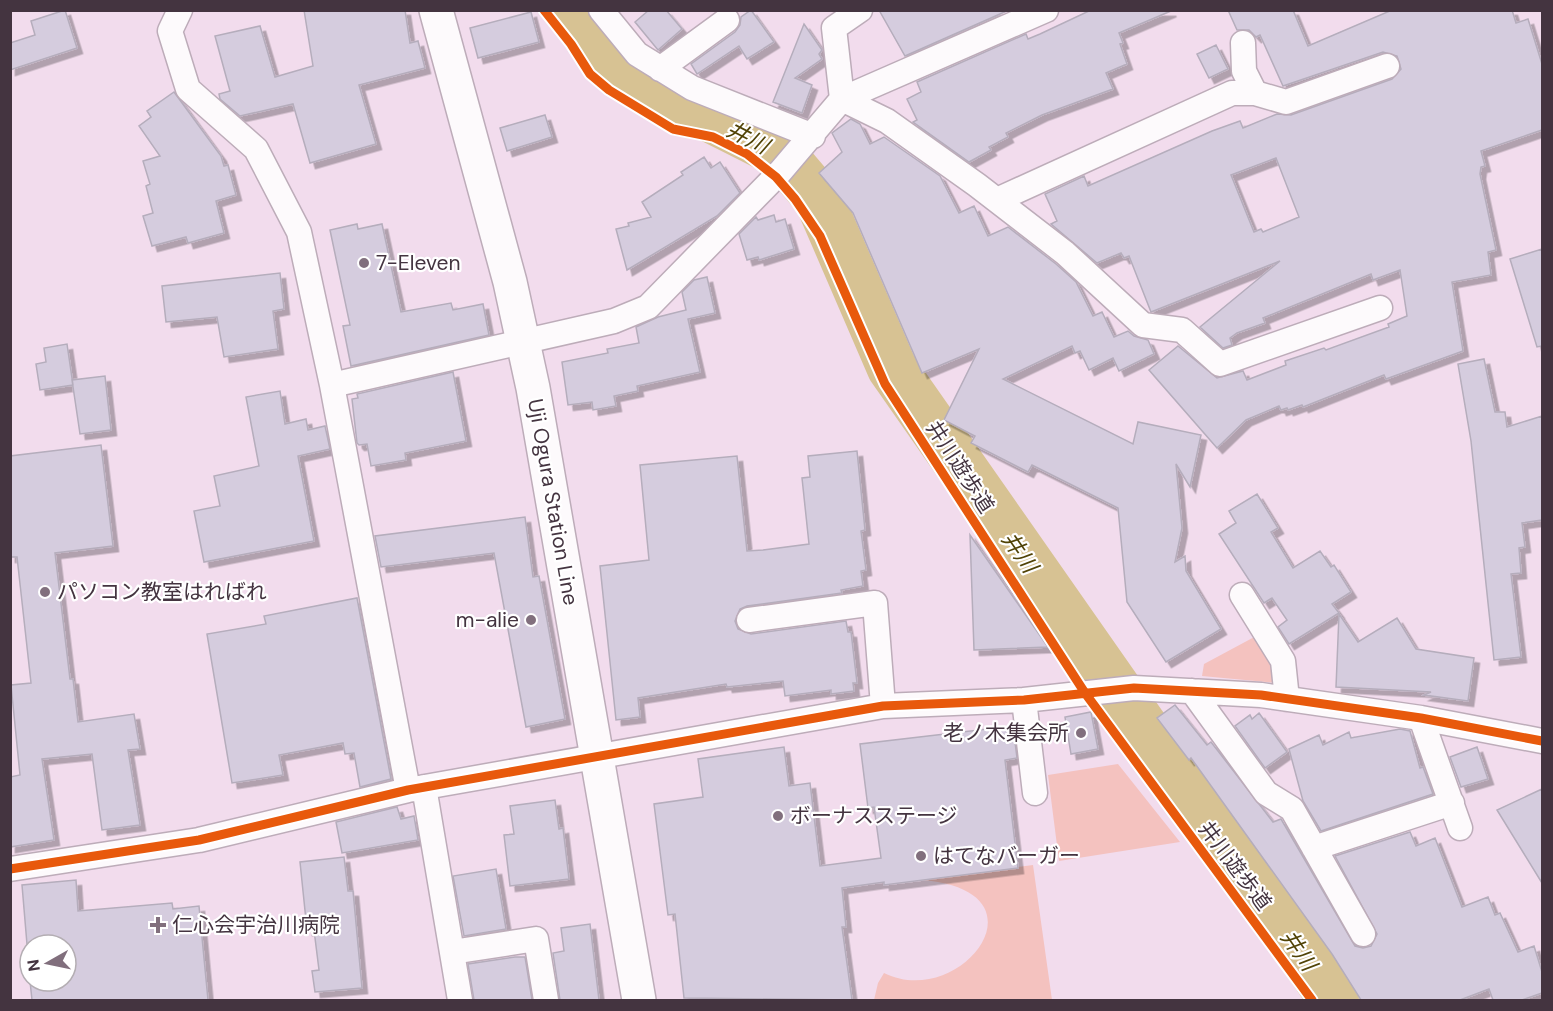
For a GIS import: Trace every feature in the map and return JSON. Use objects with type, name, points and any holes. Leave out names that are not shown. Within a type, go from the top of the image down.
[{"type":"main road","name":"Uji Ogura Station Line","points":[[436,10],[464,105],[523,342],[639,1000]]},
{"type":"street","points":[[180,10],[170,32],[188,89],[256,149],[299,232],[452,952],[460,1000]]},
{"type":"street","points":[[601,10],[637,54],[660,69],[692,88],[808,141]]},
{"type":"street","points":[[842,99],[834,28],[860,10]]},
{"type":"street","points":[[332,385],[614,321],[648,307],[780,172],[842,99],[1046,10]]},
{"type":"street","points":[[660,69],[727,20]]},
{"type":"street","points":[[1243,43],[1244,71],[1255,93]]},
{"type":"street","points":[[997,200],[1232,93],[1255,93],[1286,102],[1387,66]]},
{"type":"street","points":[[842,99],[887,121],[997,200],[1065,253],[1143,325],[1182,330],[1220,364],[1380,308]]},
{"type":"street","points":[[1242,595],[1283,661],[1287,699]]},
{"type":"street","points":[[749,620],[875,603],[884,706]]},
{"type":"street","points":[[10,869],[199,840],[416,789],[597,755],[884,706],[1024,700],[1134,688],[1192,691],[1287,699],[1421,718],[1542,741]]},
{"type":"street","points":[[1192,691],[1266,793],[1292,809],[1362,934]]},
{"type":"street","points":[[1024,700],[1035,793]]},
{"type":"street","points":[[1421,718],[1460,828]]},
{"type":"street","points":[[1314,848],[1452,803]]},
{"type":"street","points":[[452,952],[536,939],[546,1000]]},
{"type":"shaded area","points":[[1258,635],[1272,661],[1277,683],[1202,676],[1204,664]]},
{"type":"shaded area","points":[[1118,764],[1180,842],[1059,861],[1048,775]]},
{"type":"shaded area","points":[[1033,865],[1052,1000],[874,1000],[878,983],[884,973],[913,980],[941,976],[964,963],[981,944],[988,924],[982,904],[961,888],[921,880]]},
{"type":"building","points":[[65,10],[77,48],[10,70],[10,43],[35,35],[31,21]]},
{"type":"building","points":[[304,10],[405,10],[410,43],[418,41],[425,68],[359,85],[376,144],[310,163],[293,104],[240,116],[220,99],[219,94],[230,91],[215,36],[260,26],[275,77],[313,66]]},
{"type":"building","points":[[649,10],[666,10],[682,29],[658,50],[635,22]]},
{"type":"building","points":[[751,10],[774,42],[747,59],[739,46],[697,74],[691,64],[735,32],[740,25],[741,17]]},
{"type":"building","points":[[879,10],[1009,10],[905,56]]},
{"type":"building","points":[[1091,10],[1171,11],[1119,33],[1127,64],[1106,73],[1113,89],[1042,115],[1006,133],[1008,137],[989,147],[991,150],[969,162],[913,122],[917,120],[907,99],[921,92],[917,82],[1026,34],[1028,39]]},
{"type":"building","points":[[1228,10],[1293,10],[1308,46],[1392,10],[1512,10],[1516,23],[1528,19],[1542,64],[1542,130],[1481,151],[1485,166],[1481,167],[1480,174],[1496,250],[1488,252],[1491,275],[1452,282],[1463,351],[1386,379],[1384,375],[1303,407],[1302,405],[1281,410],[1279,406],[1246,420],[1217,448],[1149,370],[1178,346],[1217,378],[1243,371],[1247,380],[1286,365],[1285,361],[1324,348],[1326,350],[1389,327],[1388,324],[1407,316],[1400,270],[1373,280],[1371,274],[1263,318],[1265,323],[1237,333],[1230,338],[1232,345],[1223,348],[1200,327],[1280,261],[1151,312],[1129,256],[1124,258],[1121,253],[1097,263],[1051,224],[1057,221],[1045,194],[1084,176],[1088,186],[1212,131],[1240,121],[1243,128],[1277,114],[1291,115],[1392,79],[1401,69],[1397,56],[1383,52],[1283,86],[1260,35],[1256,37],[1249,30],[1237,30]],"holes":[[[1276,158],[1299,217],[1263,232],[1261,229],[1254,232],[1231,175]]]},
{"type":"building","points":[[531,12],[539,42],[478,58],[470,28]]},
{"type":"building","points":[[804,24],[822,50],[819,54],[822,59],[795,78],[812,85],[802,113],[773,102]]},
{"type":"building","points":[[1216,45],[1228,69],[1209,78],[1197,54]]},
{"type":"building","points":[[174,92],[221,156],[224,166],[228,165],[236,195],[216,201],[224,233],[188,243],[186,237],[152,246],[143,216],[153,213],[146,186],[150,184],[143,161],[160,156],[139,126],[151,117],[147,111]]},
{"type":"building","points":[[545,115],[552,137],[507,151],[500,128]]},
{"type":"building","points":[[851,119],[860,124],[870,144],[884,137],[940,176],[959,213],[974,206],[988,236],[1008,227],[1056,264],[1076,282],[1093,316],[1102,312],[1114,337],[1128,331],[1134,336],[1148,340],[1154,354],[1119,371],[1113,358],[1089,370],[1080,351],[1075,353],[1072,346],[1003,379],[1133,444],[1138,422],[1201,435],[1190,487],[1176,464],[1182,528],[1175,562],[1185,556],[1186,571],[1221,629],[1166,662],[1127,602],[1118,508],[1032,465],[1028,472],[971,443],[975,436],[944,420],[979,349],[922,373],[853,213],[819,173],[842,152],[832,133]]},
{"type":"building","points":[[704,157],[711,168],[720,162],[740,193],[717,216],[627,270],[616,229],[651,217],[642,202],[683,175],[681,172]]},
{"type":"building","points":[[774,215],[776,222],[785,219],[794,249],[759,260],[758,257],[747,260],[739,234],[756,217],[758,220]]},
{"type":"building","points":[[357,224],[358,229],[382,224],[401,312],[451,303],[453,310],[483,304],[489,335],[351,366],[343,326],[350,325],[330,230]]},
{"type":"building","points":[[1542,249],[1542,346],[1537,347],[1510,259]]},
{"type":"building","points":[[280,273],[284,309],[273,311],[278,349],[224,357],[217,317],[166,322],[162,286]]},
{"type":"building","points":[[707,277],[715,313],[688,319],[700,372],[637,386],[638,391],[614,396],[616,406],[593,410],[592,402],[568,405],[562,362],[608,353],[607,349],[639,343],[636,327],[658,317],[686,310],[682,292],[694,280]]},
{"type":"building","points":[[67,344],[73,385],[40,390],[36,364],[46,362],[44,348]]},
{"type":"building","points":[[1484,359],[1495,412],[1505,412],[1507,427],[1542,416],[1542,520],[1522,523],[1525,547],[1519,548],[1521,573],[1511,574],[1521,657],[1494,660],[1471,441],[1458,364]]},
{"type":"building","points":[[453,372],[466,441],[405,453],[406,460],[371,466],[367,444],[357,443],[352,399],[358,398],[357,394]]},
{"type":"building","points":[[105,376],[111,430],[80,434],[72,380]]},
{"type":"building","points":[[280,391],[285,424],[306,419],[308,430],[325,426],[330,449],[298,456],[314,541],[204,562],[194,511],[220,506],[214,476],[259,466],[246,397]]},
{"type":"building","points":[[101,445],[113,546],[55,553],[70,679],[73,679],[78,722],[134,714],[140,749],[128,750],[140,825],[102,830],[92,754],[42,759],[54,840],[10,847],[10,777],[20,775],[11,685],[31,683],[17,557],[10,557],[10,456]]},
{"type":"building","points":[[857,451],[865,530],[861,531],[866,570],[861,571],[863,586],[841,590],[842,593],[747,606],[740,609],[735,621],[738,629],[751,634],[846,621],[848,632],[851,632],[857,683],[853,683],[854,691],[831,694],[831,690],[785,696],[783,681],[727,687],[726,684],[638,698],[640,717],[616,720],[600,566],[649,560],[640,465],[737,456],[747,551],[763,550],[809,544],[802,478],[810,477],[808,456]]},
{"type":"building","points":[[1257,494],[1278,528],[1271,532],[1293,568],[1320,551],[1331,567],[1334,565],[1351,592],[1332,604],[1339,613],[1289,644],[1278,627],[1287,620],[1272,598],[1264,603],[1219,534],[1236,523],[1229,511]]},
{"type":"building","points":[[525,517],[533,577],[539,576],[565,719],[526,727],[494,553],[381,567],[375,536]]},
{"type":"building","points":[[970,535],[1048,647],[974,650]]},
{"type":"building","points":[[357,598],[391,779],[360,787],[354,753],[345,754],[343,743],[279,755],[283,775],[232,783],[207,634],[266,624],[264,616]]},
{"type":"building","points":[[1339,614],[1358,642],[1397,618],[1416,649],[1474,658],[1468,701],[1424,695],[1431,692],[1336,687]]},
{"type":"building","points":[[1175,705],[1207,745],[1211,742],[1273,822],[1281,819],[1355,946],[1363,948],[1371,946],[1377,934],[1335,856],[1410,832],[1416,846],[1435,838],[1462,907],[1488,897],[1495,915],[1500,913],[1518,952],[1534,946],[1542,972],[1542,993],[1522,1000],[1493,1000],[1489,989],[1460,1000],[1361,1000],[1332,954],[1191,758],[1189,760],[1157,718]]},
{"type":"building","name":"老ノ木集会所","points":[[1091,712],[1098,749],[1071,754],[1065,717]]},
{"type":"building","points":[[1259,713],[1287,752],[1265,768],[1235,726],[1250,715],[1252,719]]},
{"type":"building","points":[[1013,726],[1017,758],[1005,760],[1018,868],[842,888],[846,927],[842,927],[852,1000],[684,998],[675,914],[668,915],[654,804],[703,797],[698,759],[784,747],[789,786],[810,783],[820,866],[881,858],[874,807],[868,808],[860,744]]},
{"type":"building","points":[[1400,729],[1410,731],[1420,768],[1423,767],[1433,794],[1321,831],[1303,801],[1289,749],[1319,735],[1323,745],[1349,732],[1351,738]]},
{"type":"building","points":[[1477,747],[1488,779],[1461,787],[1450,757]]},
{"type":"building","points":[[1542,789],[1542,883],[1497,810]]},
{"type":"building","points":[[555,800],[559,829],[563,828],[569,879],[510,886],[504,835],[514,834],[510,806]]},
{"type":"building","points":[[397,807],[401,819],[414,816],[418,840],[342,853],[336,822]]},
{"type":"building","points":[[344,857],[348,891],[353,891],[362,988],[315,992],[312,971],[319,970],[314,930],[307,930],[300,862]]},
{"type":"building","points":[[496,869],[506,929],[464,936],[453,876]]},
{"type":"building","points":[[76,880],[78,911],[172,903],[173,909],[199,906],[208,1000],[32,1000],[31,993],[78,993],[78,933],[26,933],[22,885]]},
{"type":"building","points":[[590,924],[599,1000],[560,1000],[553,953],[564,951],[561,928]]},
{"type":"building","points":[[525,957],[532,1000],[474,1000],[468,964]]},
{"type":"waterway","name":"井川","points":[[568,10],[624,74],[779,152],[819,199],[892,368],[1334,1000]]},
{"type":"cycle path","name":"井川遊歩道","points":[[544,10],[571,44],[590,74],[609,90],[673,129],[713,137],[747,154],[776,177],[795,199],[820,236],[885,384],[1085,693],[1312,1000]]},
{"type":"cycle path","points":[[10,869],[199,840],[408,790],[883,706],[1024,700],[1134,688],[1261,695],[1421,718],[1542,741]]},
{"type":"place","name":"7-Eleven","points":[[364,263]]},
{"type":"place","name":"パソコン教室はればれ","points":[[45,592]]},
{"type":"place","name":"m-alie","points":[[531,620]]},
{"type":"place","name":"老ノ木集会所","points":[[1081,733]]},
{"type":"place","name":"ボーナスステージ","points":[[778,816]]},
{"type":"place","name":"はてなバーガー","points":[[921,856]]},
{"type":"place","name":"仁心会宇治川病院","points":[[158,925]]}]
